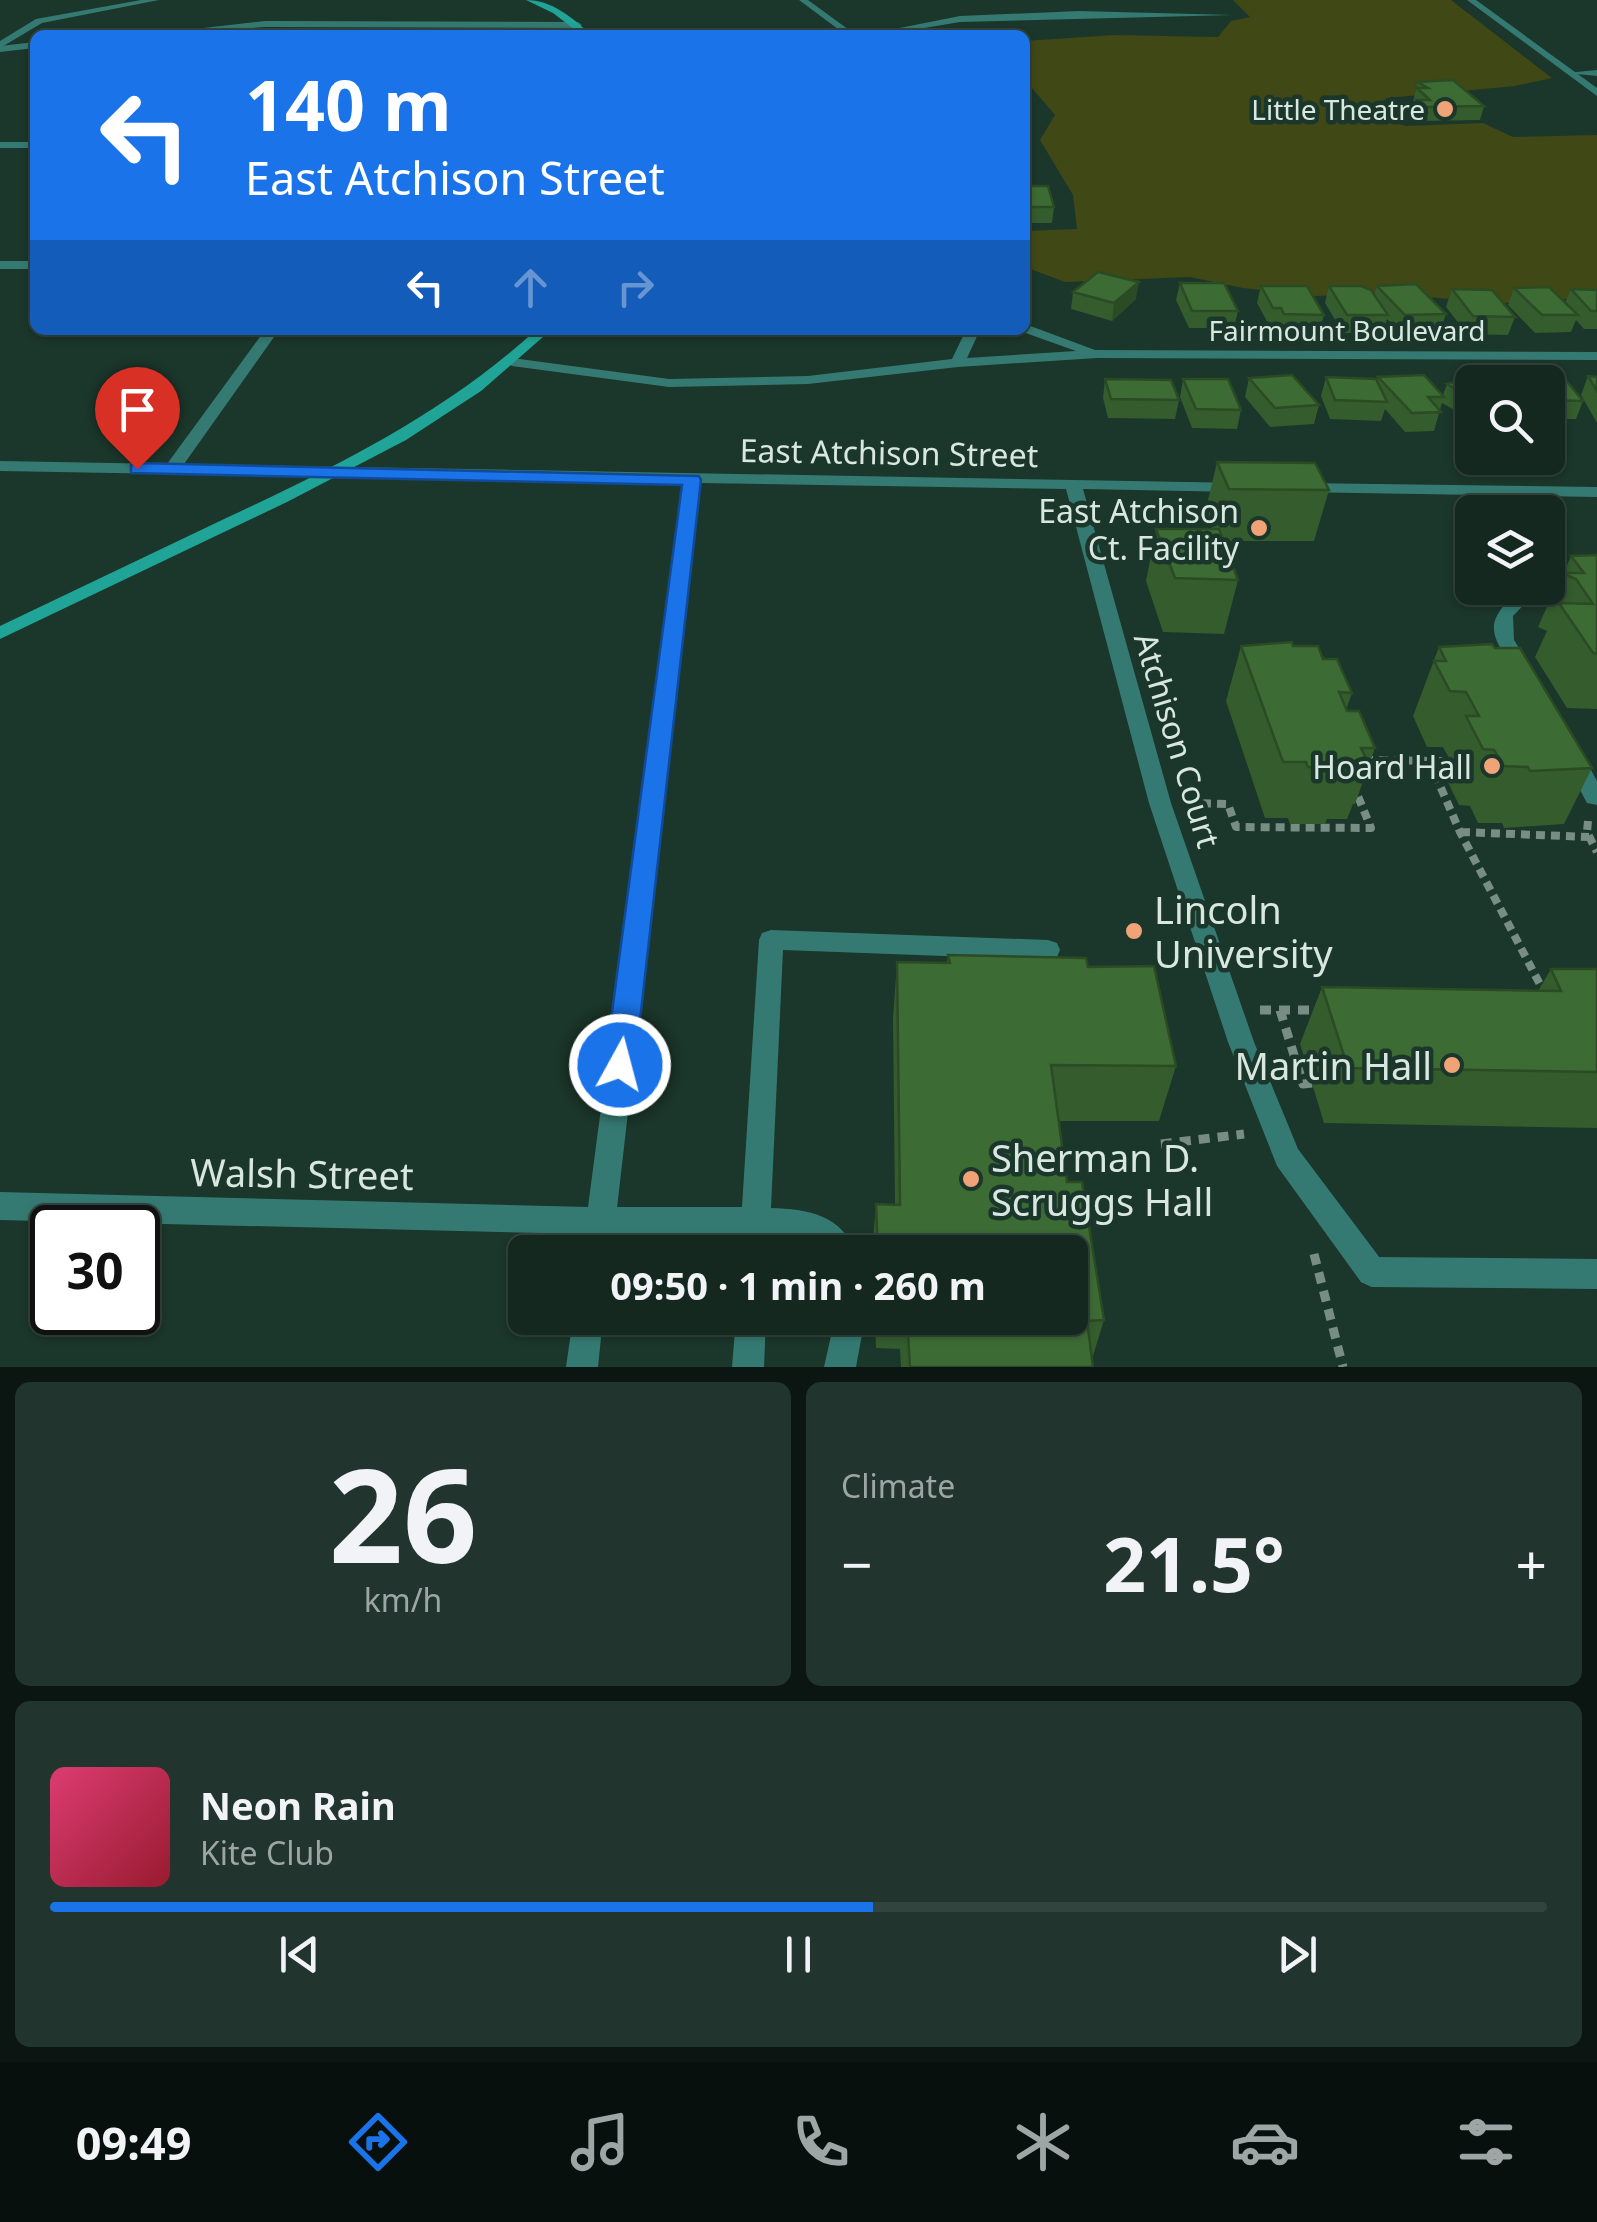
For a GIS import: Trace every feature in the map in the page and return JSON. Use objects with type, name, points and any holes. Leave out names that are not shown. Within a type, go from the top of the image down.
[{"type":"main road","points":[[530,0],[582,30]]},
{"type":"main road","points":[[0,633],[334,473],[432,418],[512,362],[539,335]]},
{"type":"street","points":[[0,47],[39,21],[155,0]]},
{"type":"street","points":[[803,0],[845,30]]},
{"type":"street","points":[[1072,0],[1078,14]]},
{"type":"street","points":[[1472,0],[1597,92]]},
{"type":"street","points":[[899,30],[960,20],[1078,14],[1229,15]]},
{"type":"street","points":[[200,30],[266,24],[578,25]]},
{"type":"street","points":[[0,47],[30,45]]},
{"type":"street","points":[[1570,73],[1597,72]]},
{"type":"street","points":[[0,145],[30,145]]},
{"type":"street","points":[[0,265],[30,266]]},
{"type":"street","name":"Fairmount Boulevard","points":[[1030,330],[1097,354]]},
{"type":"street","points":[[172,469],[268,335]]},
{"type":"street","points":[[958,363],[971,335]]},
{"type":"street","name":"Fairmount Boulevard","points":[[512,362],[669,383],[808,380],[958,363],[1097,354],[1597,356]]},
{"type":"street","name":"East Atchison Street","points":[[0,466],[1248,487]]},
{"type":"street","points":[[599,1235],[692,480]]},
{"type":"street","name":"Atchison Court","points":[[1073,485],[1160,802],[1241,1042],[1287,1157],[1372,1272]]},
{"type":"street","points":[[1286,488],[1597,492]]},
{"type":"street","points":[[1531,683],[1504,640],[1504,615],[1530,588],[1597,587]]},
{"type":"street","points":[[1566,743],[1590,774],[1595,798]]},
{"type":"street","points":[[755,1235],[771,940],[1048,950]]},
{"type":"street","name":"Walsh Street","points":[[0,1206],[601,1221],[756,1221],[814,1225],[831,1235]]},
{"type":"street","points":[[1372,1272],[1597,1274]]},
{"type":"street","points":[[582,1367],[586,1335]]},
{"type":"street","points":[[748,1367],[750,1335]]},
{"type":"street","points":[[840,1367],[847,1335]]},
{"type":"path","points":[[1360,760],[1448,761]]},
{"type":"path","points":[[1429,760],[1460,832],[1550,1001]]},
{"type":"path","points":[[1160,802],[1228,804],[1236,827],[1371,828],[1350,777]]},
{"type":"path","points":[[1460,832],[1591,834]]},
{"type":"path","points":[[1260,1028],[1252,1010],[1320,1010]]},
{"type":"path","points":[[1280,1010],[1303,1084],[1312,1083]]},
{"type":"path","points":[[1161,1144],[1245,1134]]},
{"type":"path","points":[[1318,1268],[1372,1272]]},
{"type":"green space","points":[[1233,0],[1451,0],[1552,78],[1515,86],[1387,98],[1368,112],[1406,126],[1483,123],[1513,137],[1597,135],[1597,306],[1581,298],[1505,303],[1386,294],[1314,296],[1190,277],[1065,282],[1030,269],[1030,231],[1077,229],[1073,195],[1040,140],[1055,115],[1030,86],[1030,41],[1114,35],[1218,37],[1231,21],[1250,17]]},
{"type":"building","points":[[1453,80],[1484,106],[1424,107],[1417,100],[1430,100],[1417,88],[1428,88],[1418,82]]},
{"type":"building","points":[[1030,186],[1048,186],[1054,207],[1030,207]]},
{"type":"building","points":[[1098,272],[1139,282],[1114,303],[1073,292]]},
{"type":"building","points":[[1180,283],[1224,283],[1238,311],[1192,311]]},
{"type":"building","points":[[1416,284],[1446,314],[1405,315],[1377,286]]},
{"type":"building","points":[[1261,286],[1307,286],[1324,315],[1284,314],[1281,308],[1273,308]]},
{"type":"building","points":[[1329,286],[1361,286],[1371,290],[1388,315],[1347,315]]},
{"type":"building","points":[[1549,287],[1578,315],[1542,315],[1514,288]]},
{"type":"building","points":[[1452,289],[1492,290],[1515,317],[1473,316]]},
{"type":"building","points":[[1571,289],[1597,290],[1597,311],[1591,311]]},
{"type":"building","points":[[1292,375],[1319,405],[1275,408],[1249,378]]},
{"type":"building","points":[[1424,375],[1444,397],[1428,397],[1441,412],[1412,413],[1378,377]]},
{"type":"building","points":[[1588,376],[1597,377],[1597,391]]},
{"type":"building","points":[[1326,377],[1376,379],[1387,402],[1335,400]]},
{"type":"building","points":[[1105,379],[1171,380],[1179,400],[1111,399]]},
{"type":"building","points":[[1183,379],[1228,379],[1241,410],[1196,409]]},
{"type":"building","points":[[1565,379],[1583,401],[1565,400]]},
{"type":"building","points":[[1217,462],[1315,463],[1329,490],[1229,489]]},
{"type":"building","points":[[1156,529],[1219,529],[1238,580],[1175,578]]},
{"type":"building","points":[[1597,555],[1597,654],[1560,605],[1593,604],[1576,579],[1565,574],[1584,573],[1571,556]]},
{"type":"building","points":[[1292,642],[1293,646],[1318,646],[1323,659],[1337,659],[1352,693],[1339,692],[1347,711],[1359,711],[1375,748],[1361,748],[1368,763],[1343,763],[1345,768],[1283,762],[1241,646]]},
{"type":"building","points":[[1492,644],[1495,648],[1520,648],[1592,768],[1530,771],[1528,767],[1504,766],[1494,750],[1483,749],[1466,716],[1479,716],[1466,692],[1450,691],[1434,661],[1446,661],[1439,647]]},
{"type":"building","name":"Sherman D. Scruggs Hall","points":[[948,955],[1086,958],[1088,967],[1154,966],[1176,1066],[1051,1065],[1067,1182],[1082,1182],[1104,1320],[1088,1321],[1088,1235],[877,1235],[876,1204],[900,1205],[897,962],[950,963]]},
{"type":"building","points":[[1551,969],[1597,969],[1597,1072],[1348,1068],[1322,987],[1561,991]]},
{"type":"building","name":"Sherman D. Scruggs Hall","points":[[1088,1329],[1093,1367],[910,1367],[908,1335],[1088,1335]]},
{"type":"place","name":"Little Theatre","points":[[1445,109]]},
{"type":"place","name":"East Atchison Ct. Facility","points":[[1259,528]]},
{"type":"place","name":"Hoard Hall","points":[[1492,766]]},
{"type":"place","name":"Lincoln University","points":[[1134,931]]},
{"type":"place","name":"Martin Hall","points":[[1452,1065]]},
{"type":"place","name":"Sherman D. Scruggs Hall","points":[[971,1179]]},
{"type":"route","points":[[137,469],[692,480],[620,1065]]}]
